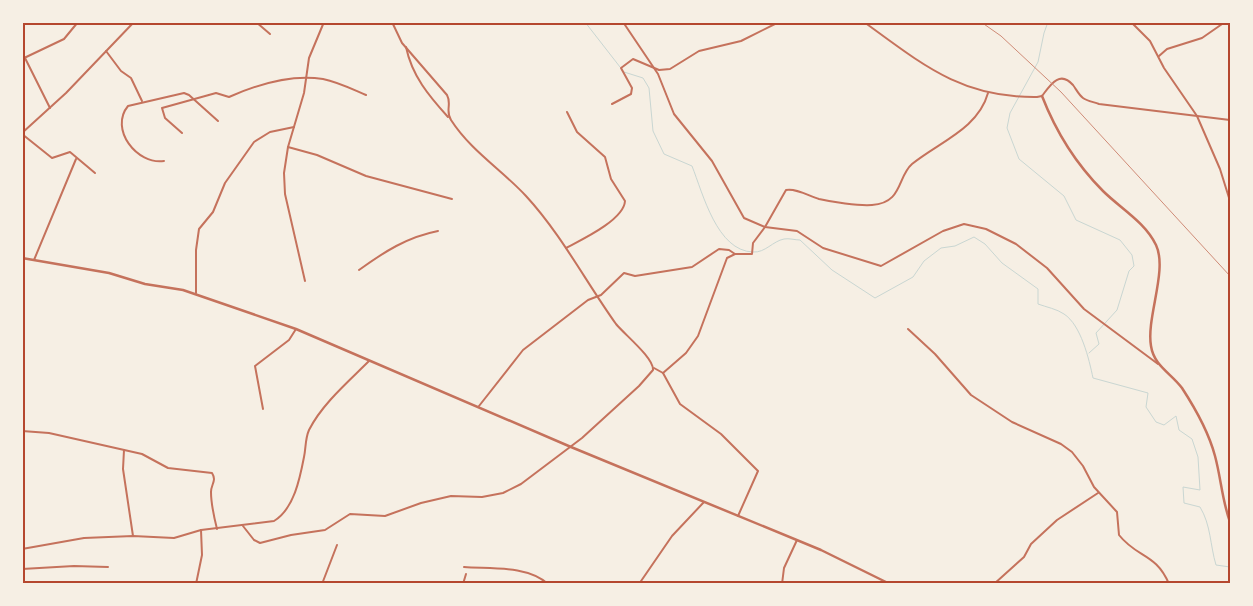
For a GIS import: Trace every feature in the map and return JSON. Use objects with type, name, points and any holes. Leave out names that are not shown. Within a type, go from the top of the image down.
[{"type":"street","points":[[22,59],[64,39],[78,22]]},
{"type":"street","points":[[94,174],[68,152],[52,158],[22,134],[134,22]]},
{"type":"street","points":[[256,22],[270,34]]},
{"type":"street","points":[[304,281],[285,194],[284,173],[288,147],[306,79],[309,58],[324,22]]},
{"type":"street","points":[[392,22],[406,46],[447,95],[450,101],[448,109],[450,118]]},
{"type":"street","points":[[623,22],[653,67],[674,114],[712,161],[742,215],[765,227],[797,231],[823,248],[880,266],[943,231],[964,224],[974,225],[1008,240],[1047,268],[1074,301],[1158,364],[1179,384],[1208,436],[1215,457],[1223,499],[1230,522]]},
{"type":"street","points":[[612,104],[631,94],[632,88],[620,68],[626,63],[636,59],[653,67],[664,70],[670,69],[700,51],[741,41],[778,22]]},
{"type":"street","points":[[864,22],[928,69],[965,86],[1005,96],[1042,96]]},
{"type":"street","points":[[1130,22],[1150,41],[1197,116],[1220,169],[1230,201]]},
{"type":"street","points":[[1158,56],[1167,49],[1207,36],[1225,22]]},
{"type":"street","points":[[406,46],[408,60],[417,78],[486,161],[526,195],[566,248],[597,297],[621,330],[650,359],[654,368],[663,373],[680,404],[721,434],[758,471],[738,516]]},
{"type":"street","points":[[106,51],[121,71],[130,78],[142,102]]},
{"type":"street","points":[[22,52],[50,108]]},
{"type":"street","points":[[182,133],[169,124],[161,110],[167,106],[216,93],[229,97],[246,88],[306,79],[324,80],[366,95]]},
{"type":"street","points":[[1042,96],[1048,85],[1056,80],[1065,80],[1070,83],[1082,98],[1099,104],[1230,120]]},
{"type":"street","points":[[164,161],[154,161],[134,151],[123,132],[122,119],[126,108],[142,102],[184,93],[218,121]]},
{"type":"street","points":[[479,406],[523,350],[588,300],[597,297],[626,272],[635,276],[692,267],[724,249],[735,254],[752,254],[752,244],[765,227],[781,197],[787,190],[821,199],[857,204],[870,205],[886,201],[898,190],[911,165],[971,122],[983,107],[988,93]]},
{"type":"street","points":[[1042,96],[1053,123],[1076,159],[1104,192],[1146,230],[1157,248],[1157,296],[1151,322],[1150,339],[1158,364]]},
{"type":"street","points":[[566,248],[605,226],[623,209],[625,201],[611,179],[605,157],[577,132],[567,112]]},
{"type":"street","points":[[196,293],[196,250],[199,229],[215,208],[225,183],[254,142],[270,132],[294,127]]},
{"type":"street","points":[[288,147],[317,155],[366,176],[452,199]]},
{"type":"street","points":[[34,260],[76,160]]},
{"type":"street","points":[[359,270],[398,244],[438,231]]},
{"type":"street","points":[[663,373],[686,353],[696,340],[727,258],[735,254]]},
{"type":"street","points":[[22,258],[109,273],[145,284],[196,293],[296,329],[571,447],[844,560],[890,584]]},
{"type":"street","points":[[263,409],[255,366],[289,340],[296,329]]},
{"type":"street","points":[[908,329],[935,354],[971,396],[1006,419],[1061,444],[1072,452],[1098,493],[1117,512],[1118,531],[1122,539],[1156,562],[1169,584]]},
{"type":"street","points":[[22,549],[84,538],[133,536],[174,538],[201,530],[217,530],[274,521],[287,510],[297,485],[308,432],[332,400],[369,361]]},
{"type":"street","points":[[243,526],[254,540],[260,543],[291,535],[324,530],[350,514],[385,516],[421,503],[451,496],[482,497],[503,493],[521,484],[571,447],[639,386],[654,368]]},
{"type":"street","points":[[22,431],[49,433],[142,454],[168,468],[213,473],[215,482],[211,491],[217,530]]},
{"type":"street","points":[[124,450],[123,469],[133,536]]},
{"type":"street","points":[[994,584],[1024,557],[1031,544],[1057,520],[1098,493]]},
{"type":"street","points":[[639,584],[672,536],[704,502]]},
{"type":"street","points":[[196,584],[202,555],[201,530]]},
{"type":"street","points":[[782,584],[784,568],[797,540]]},
{"type":"street","points":[[322,584],[337,545]]},
{"type":"street","points":[[22,569],[74,566],[108,567]]},
{"type":"street","points":[[464,567],[522,572],[540,578],[548,584]]},
{"type":"street","points":[[463,584],[466,574]]},
{"type":"waterway","points":[[585,22],[620,67]]},
{"type":"waterway","points":[[1048,22],[1038,62],[1010,113],[1007,128],[1019,159],[1064,196],[1076,220],[1120,240],[1132,255],[1134,266],[1129,271],[1117,310],[1096,333],[1099,344],[1089,353]]},
{"type":"waterway","points":[[624,72],[643,78],[649,88],[653,131],[664,154],[692,166],[713,219],[721,232],[740,249],[757,252],[784,239],[800,240],[832,270],[875,298],[913,277],[924,261],[941,248],[955,246],[974,237],[985,244],[1002,263],[1038,289],[1038,304],[1058,311],[1070,319],[1080,334],[1093,378],[1148,393],[1146,407],[1156,422],[1164,425],[1176,416],[1179,430],[1192,439],[1198,457],[1200,490],[1183,487],[1184,503],[1200,507],[1208,528],[1216,565],[1230,567]]},
{"type":"railway","points":[[981,22],[1001,36],[1061,92],[1230,276]]}]
